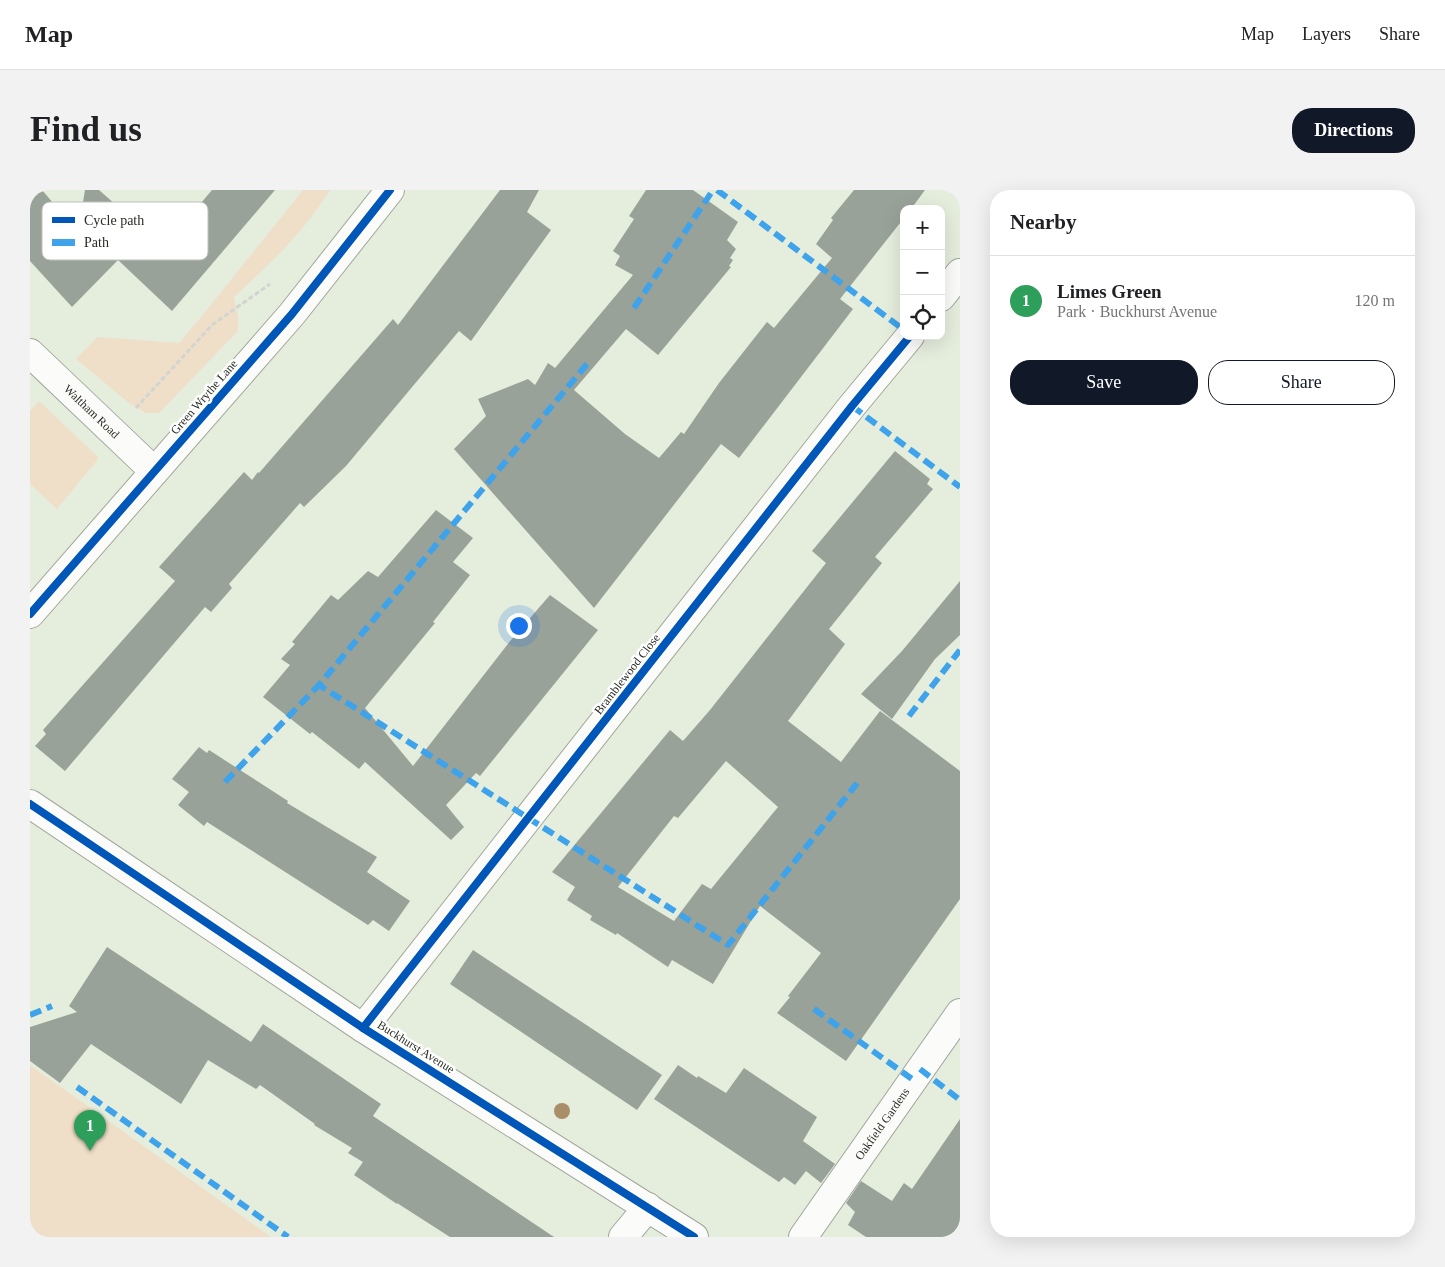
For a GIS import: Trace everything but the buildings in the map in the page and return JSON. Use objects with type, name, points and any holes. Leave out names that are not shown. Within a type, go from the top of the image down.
[{"type":"street","name":"Green Wrythe Lane","points":[[30,614],[292,314],[390,190]]},
{"type":"street","points":[[943,295],[960,274]]},
{"type":"street","name":"Bramblewood Close","points":[[363,1028],[852,406],[907,340]]},
{"type":"street","name":"Waltham Road","points":[[30,353],[154,471]]},
{"type":"street","name":"Buckhurst Avenue","points":[[30,804],[363,1028],[694,1237]]},
{"type":"street","name":"Oakfield Gardens","points":[[803,1237],[960,1013]]},
{"type":"street","points":[[623,1237],[648,1208]]},
{"type":"path","points":[[113,433],[212,325],[270,283]]},
{"type":"shaded area","points":[[303,190],[330,190],[298,234],[234,297],[238,317],[238,331],[159,413],[146,413],[129,403],[76,359],[97,337],[179,343]]},
{"type":"shaded area","points":[[39,401],[99,458],[57,509],[30,484],[30,411]]},
{"type":"shaded area","points":[[30,1065],[271,1237],[30,1237]]},
{"type":"marked path","points":[[634,308],[713,190]]},
{"type":"marked path","points":[[717,190],[900,327]]},
{"type":"marked path","points":[[587,364],[319,685],[728,945],[858,782]]},
{"type":"marked path","points":[[852,406],[960,487]]},
{"type":"marked path","points":[[909,716],[960,650]]},
{"type":"marked path","points":[[225,782],[319,685]]},
{"type":"marked path","points":[[30,1015],[52,1006]]},
{"type":"marked path","points":[[814,1009],[912,1079]]},
{"type":"marked path","points":[[920,1069],[960,1100]]},
{"type":"marked path","points":[[77,1087],[288,1237]]},
{"type":"cycle path","points":[[30,614],[292,314],[390,190]]},
{"type":"cycle path","points":[[363,1028],[852,406],[907,340]]},
{"type":"cycle path","points":[[30,804],[363,1028],[694,1237]]},
{"type":"place","name":"Limes Green","points":[[90,1151]]}]
